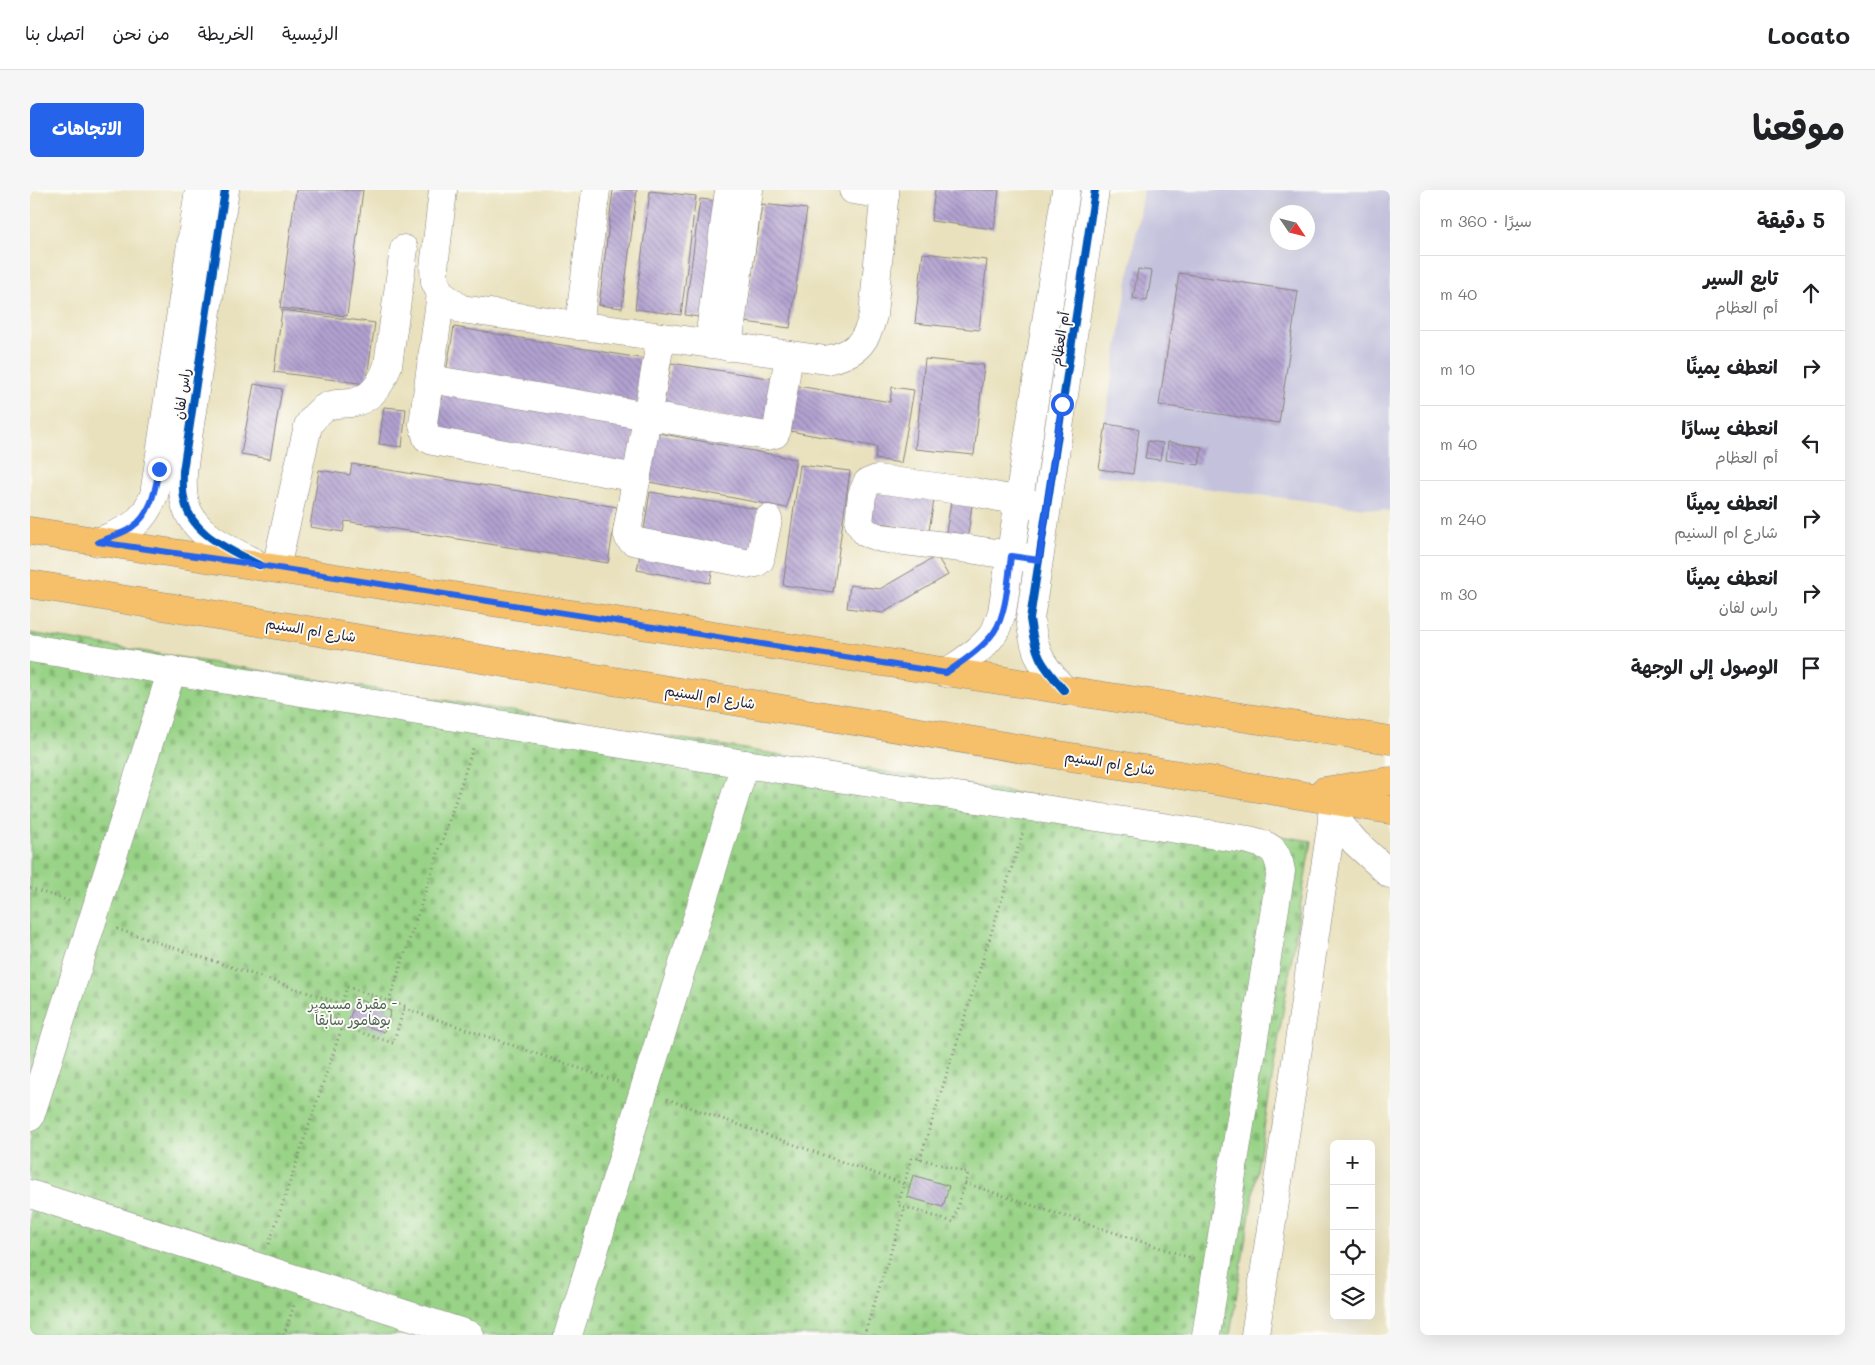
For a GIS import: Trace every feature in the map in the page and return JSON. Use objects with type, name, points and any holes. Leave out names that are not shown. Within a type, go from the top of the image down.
[{"type":"main road","points":[[30,531],[1390,740]]},
{"type":"main road","name":"شارع ام السنيم","points":[[30,584],[1298,794],[1333,808],[1390,810]]},
{"type":"main road","points":[[1298,794],[1390,781]]},
{"type":"street","name":"راس لفان","points":[[98,542],[131,528],[148,509],[154,494],[199,190]]},
{"type":"street","name":"راس لفان","points":[[225,190],[183,471],[184,499],[195,523],[204,533],[216,542],[267,567]]},
{"type":"street","points":[[443,190],[434,282],[441,294],[461,309],[826,360],[844,357],[859,346],[869,332],[873,315],[885,192],[853,190]]},
{"type":"street","points":[[571,324],[578,190]]},
{"type":"street","points":[[571,324],[596,190]]},
{"type":"street","points":[[718,345],[730,190]]},
{"type":"street","points":[[718,345],[749,190]]},
{"type":"street","name":"أم العظام","points":[[946,673],[972,654],[995,631],[1002,612],[1066,190]]},
{"type":"street","name":"أم العظام","points":[[1064,690],[1043,666],[1032,639],[1030,619],[1095,190]]},
{"type":"street","points":[[267,567],[308,426],[324,408],[336,403],[352,403],[365,398],[376,390],[383,378],[388,365],[404,249]]},
{"type":"street","points":[[441,294],[422,424],[425,435],[433,441],[637,478]]},
{"type":"street","points":[[661,337],[628,532],[629,538],[633,541],[750,564],[760,560],[768,518]]},
{"type":"street","points":[[430,378],[771,436],[777,430],[789,355]]},
{"type":"street","points":[[1039,560],[881,538],[866,533],[859,524],[862,495],[867,483],[877,479],[974,492],[1046,507]]},
{"type":"street","points":[[30,648],[745,764],[1249,840],[1267,845],[1278,856],[1281,871],[1206,1335]]},
{"type":"street","points":[[30,1117],[172,670]]},
{"type":"street","points":[[568,1335],[745,764]]},
{"type":"street","points":[[1333,808],[1355,842],[1390,874]]},
{"type":"street","points":[[1255,1335],[1333,808]]},
{"type":"street","points":[[30,1194],[470,1335]]},
{"type":"path","points":[[389,1001],[482,721]]},
{"type":"path","points":[[920,1159],[1031,807]]},
{"type":"path","points":[[30,888],[94,916],[342,1004]]},
{"type":"path","points":[[404,1008],[393,1043],[335,1024],[347,987],[904,1184]]},
{"type":"path","points":[[262,1268],[342,1026]]},
{"type":"path","points":[[912,1156],[920,1159],[968,1173],[953,1222],[898,1205],[912,1156]]},
{"type":"path","points":[[965,1183],[1218,1267]]},
{"type":"path","points":[[864,1335],[905,1208]]},
{"type":"shaded area","points":[[1143,190],[1390,190],[1390,511],[1096,475]]},
{"type":"green space","name":"مقبرة مسيمير - بوهامور سابقاً","points":[[30,633],[1311,841],[1230,1335],[30,1335]]},
{"type":"building","points":[[296,190],[363,190],[347,316],[280,308]]},
{"type":"building","points":[[613,190],[637,190],[622,308],[599,305]]},
{"type":"building","points":[[935,190],[999,190],[994,229],[931,221]]},
{"type":"building","points":[[650,191],[696,196],[681,315],[635,309]]},
{"type":"building","points":[[700,199],[720,201],[705,318],[685,315]]},
{"type":"building","points":[[762,204],[807,209],[790,328],[745,322]]},
{"type":"building","points":[[923,253],[987,260],[979,330],[915,323]]},
{"type":"building","points":[[1138,269],[1152,271],[1147,301],[1133,298]]},
{"type":"building","points":[[1179,273],[1298,291],[1279,423],[1159,405]]},
{"type":"building","points":[[282,310],[375,323],[366,384],[274,372]]},
{"type":"building","points":[[454,327],[646,359],[638,404],[446,372]]},
{"type":"building","points":[[925,359],[984,365],[974,455],[915,449]]},
{"type":"building","points":[[671,363],[775,379],[768,424],[663,408]]},
{"type":"building","points":[[254,384],[282,389],[270,459],[241,454]]},
{"type":"building","points":[[798,386],[890,402],[892,387],[914,390],[901,463],[875,459],[877,447],[790,431]]},
{"type":"building","points":[[443,391],[636,423],[629,468],[435,435]]},
{"type":"building","points":[[384,407],[406,409],[402,447],[379,444]]},
{"type":"building","points":[[1106,424],[1139,429],[1133,474],[1099,469]]},
{"type":"building","points":[[658,433],[796,459],[787,508],[649,482]]},
{"type":"building","points":[[1148,441],[1163,443],[1160,460],[1145,458]]},
{"type":"building","points":[[1168,442],[1202,447],[1199,465],[1166,460]]},
{"type":"building","points":[[352,464],[617,507],[608,563],[345,521],[343,532],[310,527],[319,470],[350,475]]},
{"type":"building","points":[[800,465],[850,471],[833,592],[783,585]]},
{"type":"building","points":[[875,490],[934,500],[929,531],[869,521]]},
{"type":"building","points":[[650,492],[758,509],[751,553],[643,536]]},
{"type":"building","points":[[951,502],[972,505],[968,535],[946,532]]},
{"type":"building","points":[[641,550],[714,562],[710,583],[637,570]]},
{"type":"building","points":[[937,556],[948,575],[883,613],[847,608],[850,585],[880,589]]},
{"type":"building","points":[[356,999],[391,1011],[384,1032],[349,1020]]},
{"type":"building","points":[[913,1175],[949,1186],[943,1207],[907,1197]]},
{"type":"cycle path","points":[[225,190],[183,471],[183,491],[188,511],[194,522],[203,531],[224,547],[259,565]]},
{"type":"cycle path","points":[[1064,690],[1049,673],[1040,658],[1034,641],[1030,619],[1095,190]]},
{"type":"route","points":[[159,469],[154,494],[148,509],[140,520],[131,528],[98,542],[259,565],[946,673],[986,642],[995,631],[1002,612],[1011,556],[1039,560],[1062,404]]}]
